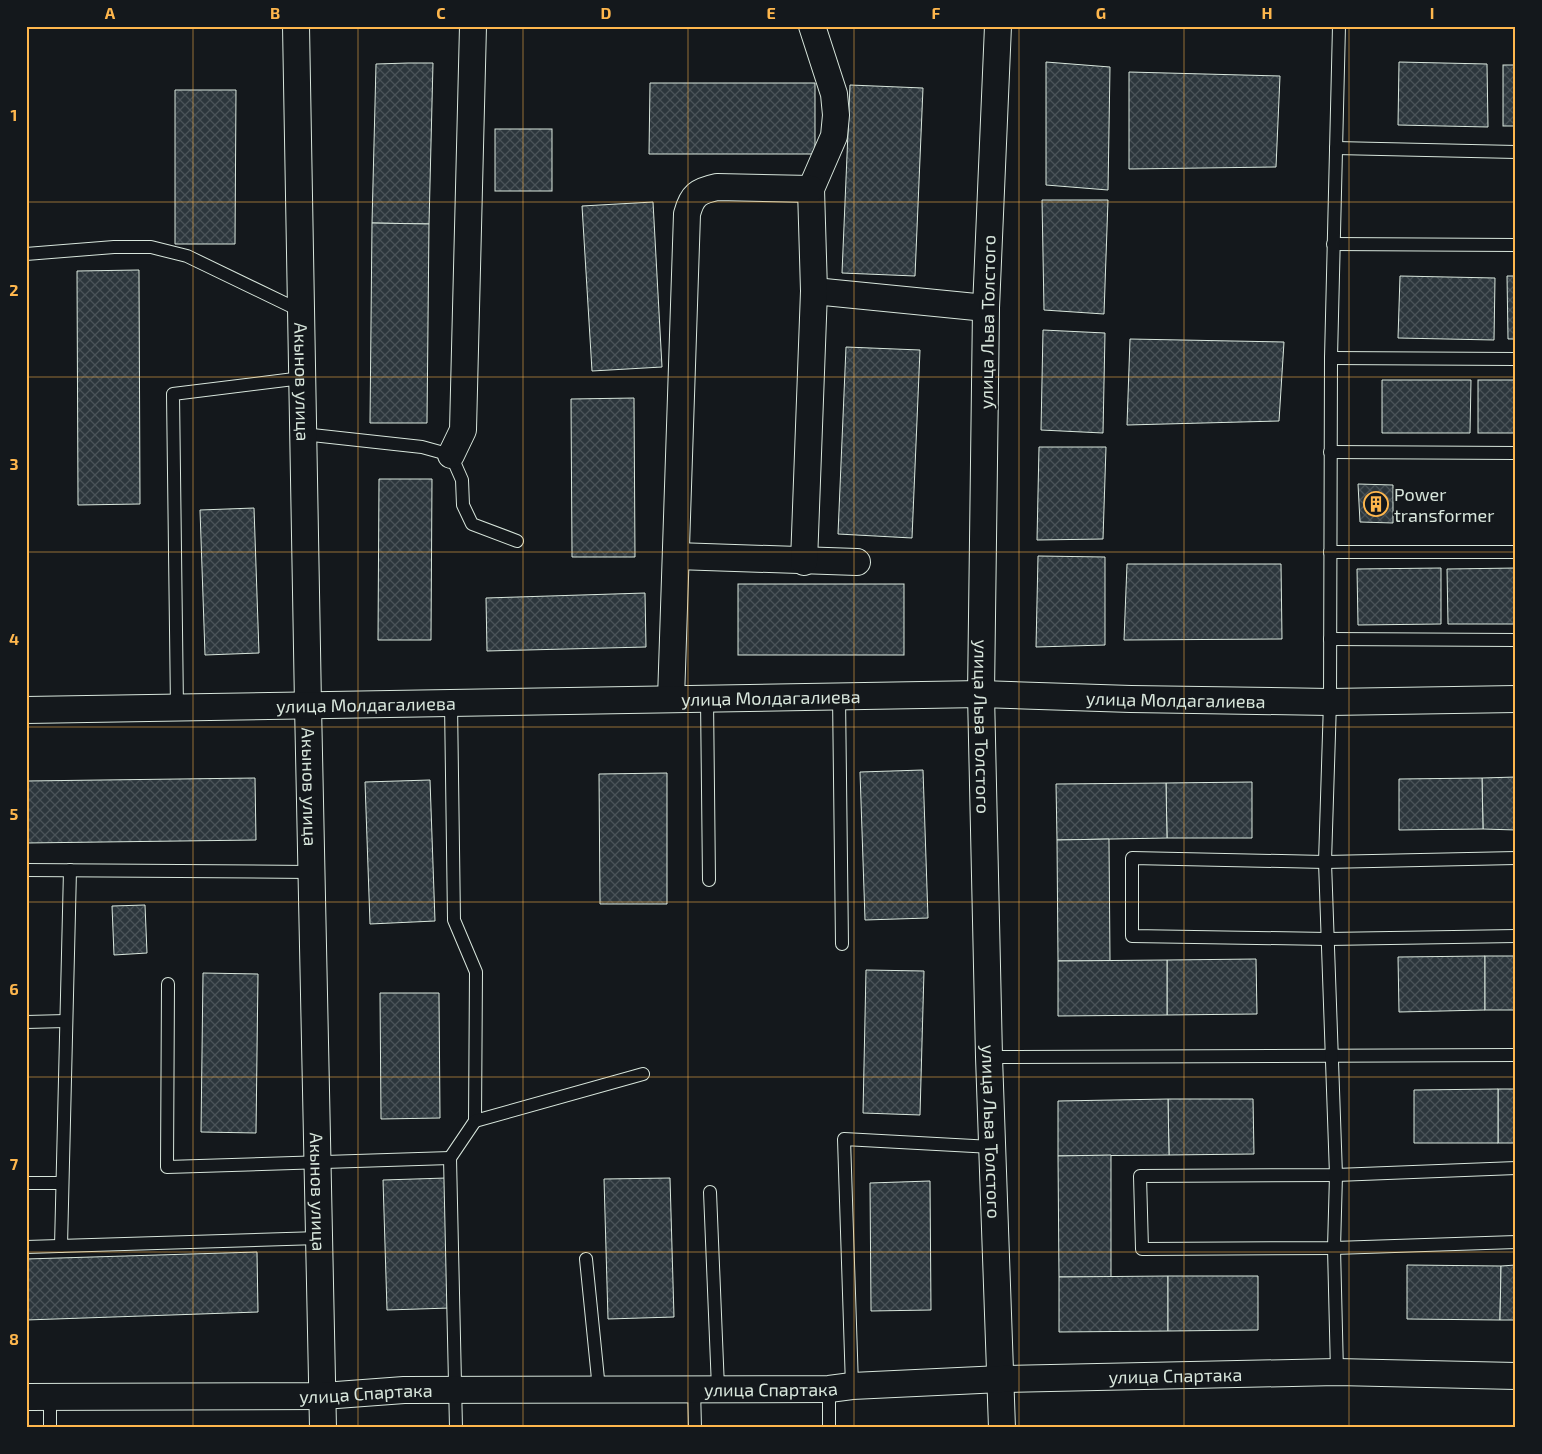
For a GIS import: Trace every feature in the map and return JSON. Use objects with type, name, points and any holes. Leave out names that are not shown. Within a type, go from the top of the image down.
[{"type":"street","name":"Акынов улица","points":[[296,26],[302,434],[323,1428]]},
{"type":"street","points":[[451,456],[463,430],[474,26]]},
{"type":"street","points":[[804,562],[814,291],[811,189],[834,136],[836,115],[834,94],[812,26]]},
{"type":"street","name":"улица Льва Толстого","points":[[998,26],[986,308],[981,694],[989,1057],[1002,1428]]},
{"type":"street","points":[[671,699],[687,234],[690,205],[694,197],[704,190],[717,187],[811,189]]},
{"type":"street","points":[[814,291],[986,308]]},
{"type":"street","points":[[676,556],[804,562],[857,562]]},
{"type":"street","name":"улица Молдагалиева","points":[[26,710],[981,694],[1131,699],[1330,702],[1516,699]]},
{"type":"street","name":"улица Спартака","points":[[38,1397],[323,1396],[404,1390],[840,1387],[1001,1379],[1337,1372],[1516,1376]]},
{"type":"lane","points":[[1337,1372],[1334,1248],[1336,1175],[1325,862],[1330,702],[1330,452],[1333,244],[1339,26]]},
{"type":"lane","points":[[1336,148],[1516,152]]},
{"type":"lane","points":[[1333,244],[1516,245]]},
{"type":"lane","points":[[26,254],[114,247],[151,247],[187,256],[301,311]]},
{"type":"lane","points":[[1332,358],[1516,359]]},
{"type":"lane","points":[[177,708],[173,394],[302,378]]},
{"type":"lane","points":[[302,434],[422,447],[451,456],[462,480],[463,505],[472,524],[517,541]]},
{"type":"lane","points":[[1330,452],[1516,453]]},
{"type":"lane","points":[[1330,552],[1516,552]]},
{"type":"lane","points":[[1330,639],[1516,640]]},
{"type":"lane","points":[[839,696],[842,944]]},
{"type":"lane","points":[[707,699],[709,880]]},
{"type":"lane","points":[[451,703],[454,920],[476,972],[476,1121],[450,1158],[456,1428]]},
{"type":"lane","points":[[1516,858],[1325,862],[1132,858],[1132,936],[1328,939],[1516,936]]},
{"type":"lane","points":[[26,870],[311,872]]},
{"type":"lane","points":[[61,1246],[70,870]]},
{"type":"lane","points":[[168,984],[167,1167],[450,1158]]},
{"type":"lane","points":[[26,1022],[66,1021]]},
{"type":"lane","points":[[989,1057],[1516,1055]]},
{"type":"lane","points":[[476,1121],[644,1074]]},
{"type":"lane","points":[[829,1428],[840,1387],[844,1139],[992,1147]]},
{"type":"lane","points":[[1516,1168],[1336,1175],[1140,1176],[1142,1249],[1334,1248],[1516,1242]]},
{"type":"lane","points":[[26,1183],[62,1183]]},
{"type":"lane","points":[[695,1428],[706,1388],[710,1192]]},
{"type":"lane","points":[[26,1247],[319,1238]]},
{"type":"lane","points":[[586,1259],[599,1389]]},
{"type":"lane","points":[[38,1397],[50,1428]]},
{"type":"building","points":[[1046,62],[1110,67],[1108,190],[1046,185]]},
{"type":"building","points":[[1399,62],[1487,64],[1488,127],[1398,125]]},
{"type":"building","points":[[433,63],[429,224],[372,223],[376,64]]},
{"type":"building","points":[[1503,65],[1516,65],[1516,126],[1503,126]]},
{"type":"building","points":[[1129,72],[1280,76],[1276,167],[1129,169]]},
{"type":"building","points":[[650,83],[815,83],[815,154],[649,154]]},
{"type":"building","points":[[850,85],[923,88],[915,276],[842,273]]},
{"type":"building","points":[[175,90],[236,90],[235,244],[175,244]]},
{"type":"building","points":[[495,129],[552,129],[552,191],[495,191]]},
{"type":"building","points":[[1042,200],[1108,200],[1104,314],[1044,310]]},
{"type":"building","points":[[653,202],[662,367],[592,371],[582,206]]},
{"type":"building","points":[[372,223],[429,224],[427,423],[370,423]]},
{"type":"building","points":[[139,270],[140,504],[78,505],[77,271]]},
{"type":"building","points":[[1400,276],[1495,278],[1494,340],[1398,338]]},
{"type":"building","points":[[1507,276],[1516,276],[1516,339],[1508,339]]},
{"type":"building","points":[[1043,330],[1105,333],[1103,433],[1041,430]]},
{"type":"building","points":[[1130,339],[1284,342],[1279,421],[1127,425]]},
{"type":"building","points":[[846,347],[920,350],[912,538],[838,534]]},
{"type":"building","points":[[1382,380],[1471,380],[1470,433],[1382,433]]},
{"type":"building","points":[[1478,380],[1516,380],[1516,433],[1478,433]]},
{"type":"building","points":[[634,398],[635,557],[572,557],[571,399]]},
{"type":"building","points":[[1039,447],[1106,447],[1103,539],[1037,540]]},
{"type":"building","points":[[379,479],[432,479],[431,640],[378,640]]},
{"type":"building","name":"Power transformer","points":[[1358,484],[1393,485],[1393,523],[1360,522]]},
{"type":"building","points":[[254,508],[259,653],[205,655],[200,510]]},
{"type":"building","points":[[1038,556],[1105,557],[1105,645],[1036,647]]},
{"type":"building","points":[[1127,564],[1281,564],[1282,639],[1124,640]]},
{"type":"building","points":[[1441,568],[1441,624],[1358,625],[1357,569]]},
{"type":"building","points":[[1516,568],[1516,624],[1448,624],[1447,569]]},
{"type":"building","points":[[738,584],[904,584],[904,655],[738,655]]},
{"type":"building","points":[[645,593],[646,647],[487,651],[486,598]]},
{"type":"building","points":[[923,770],[928,918],[865,920],[860,772]]},
{"type":"building","points":[[667,773],[667,904],[600,904],[599,774]]},
{"type":"building","points":[[1516,777],[1516,830],[1483,829],[1482,778]]},
{"type":"building","points":[[255,778],[256,840],[26,843],[26,781]]},
{"type":"building","points":[[1482,778],[1483,829],[1399,830],[1399,779]]},
{"type":"building","points":[[430,780],[435,921],[370,924],[365,782]]},
{"type":"building","points":[[1252,782],[1252,838],[1167,838],[1166,783]]},
{"type":"building","points":[[1166,783],[1167,838],[1057,840],[1056,784]]},
{"type":"building","points":[[1109,839],[1110,961],[1058,961],[1057,840]]},
{"type":"building","points":[[145,905],[147,953],[114,955],[112,906]]},
{"type":"building","points":[[1485,956],[1485,1010],[1399,1012],[1398,957]]},
{"type":"building","points":[[1485,956],[1516,956],[1516,1010],[1485,1010]]},
{"type":"building","points":[[1256,959],[1257,1014],[1167,1015],[1167,960]]},
{"type":"building","points":[[1167,960],[1167,1015],[1058,1016],[1058,961]]},
{"type":"building","points":[[866,970],[924,971],[920,1115],[863,1113]]},
{"type":"building","points":[[203,973],[258,974],[256,1133],[201,1132]]},
{"type":"building","points":[[380,993],[439,993],[440,1118],[381,1119]]},
{"type":"building","points":[[1498,1089],[1516,1089],[1516,1143],[1498,1143]]},
{"type":"building","points":[[1498,1089],[1498,1143],[1414,1143],[1414,1090]]},
{"type":"building","points":[[1168,1099],[1253,1099],[1254,1154],[1169,1155]]},
{"type":"building","points":[[1168,1099],[1169,1155],[1058,1156],[1058,1101]]},
{"type":"building","points":[[1111,1155],[1111,1277],[1059,1277],[1058,1156]]},
{"type":"building","points":[[446,1178],[450,1308],[387,1310],[383,1180]]},
{"type":"building","points":[[670,1178],[674,1317],[608,1319],[604,1179]]},
{"type":"building","points":[[930,1181],[931,1310],[871,1311],[870,1183]]},
{"type":"building","points":[[257,1252],[258,1312],[26,1320],[26,1259]]},
{"type":"building","points":[[1407,1265],[1501,1266],[1500,1320],[1407,1319]]},
{"type":"building","points":[[1516,1265],[1516,1320],[1500,1320],[1501,1266]]},
{"type":"building","points":[[1168,1276],[1168,1331],[1059,1332],[1059,1277]]},
{"type":"building","points":[[1168,1276],[1258,1276],[1258,1330],[1168,1331]]},
{"type":"place","name":"Power transformer","points":[[1376,504]]}]
